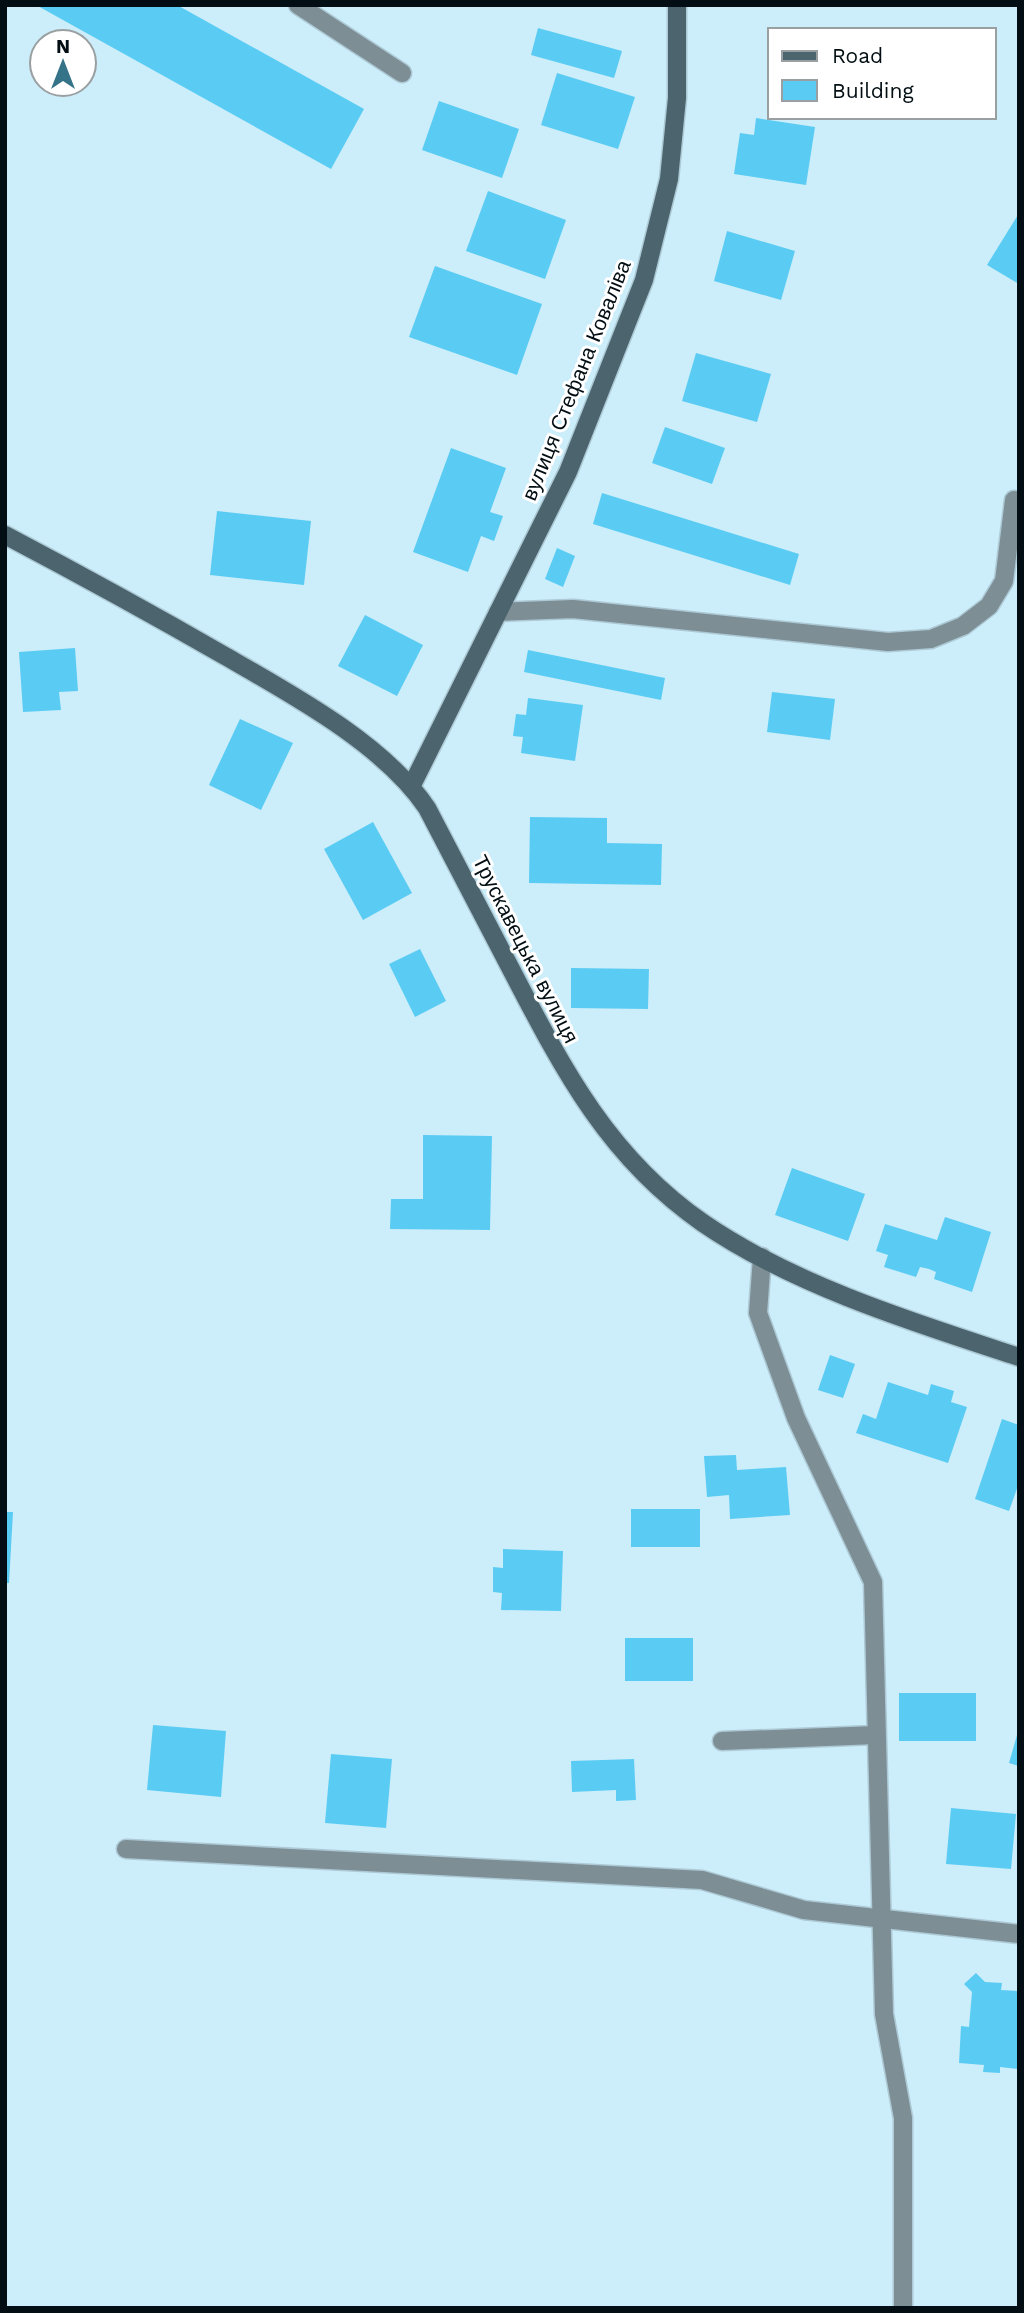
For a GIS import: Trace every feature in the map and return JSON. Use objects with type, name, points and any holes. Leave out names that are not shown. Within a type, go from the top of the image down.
[{"type":"main road","name":"вулиця Стефана Коваліва","points":[[412,785],[568,472],[644,280],[669,179],[677,98],[677,5]]},
{"type":"main road","name":"Трускавецька вулиця","points":[[5,536],[124,598],[297,697],[349,734],[412,785],[427,808],[564,1072],[593,1114],[629,1158],[663,1191],[703,1223],[762,1257],[881,1311],[1019,1357]]},
{"type":"street","points":[[298,5],[402,73]]},
{"type":"street","points":[[498,612],[573,610],[888,642],[931,639],[963,626],[989,606],[1004,581],[1014,500]]},
{"type":"street","points":[[762,1257],[758,1313],[796,1418],[873,1582],[884,2014],[903,2118],[902,2308]]},
{"type":"street","points":[[722,1741],[876,1735]]},
{"type":"street","points":[[126,1849],[702,1880],[804,1910],[1019,1934]]},
{"type":"building","points":[[36,5],[177,5],[364,109],[331,169],[98,39],[98,28],[77,28]]},
{"type":"building","points":[[538,28],[622,51],[614,78],[531,55]]},
{"type":"building","points":[[557,73],[635,97],[618,149],[541,125]]},
{"type":"building","points":[[439,101],[519,129],[502,178],[422,150]]},
{"type":"building","points":[[756,118],[815,127],[806,185],[734,174],[740,133],[754,135]]},
{"type":"building","points":[[488,191],[566,220],[545,279],[466,251]]},
{"type":"building","points":[[1019,213],[1019,284],[987,265]]},
{"type":"building","points":[[727,231],[795,251],[781,300],[714,281]]},
{"type":"building","points":[[435,266],[542,304],[517,375],[409,337]]},
{"type":"building","points":[[696,353],[771,374],[757,422],[682,401]]},
{"type":"building","points":[[665,427],[725,448],[712,484],[652,463]]},
{"type":"building","points":[[451,448],[506,468],[490,512],[503,516],[494,541],[481,536],[468,572],[413,552]]},
{"type":"building","points":[[602,493],[799,554],[790,585],[593,524]]},
{"type":"building","points":[[217,511],[311,521],[304,585],[210,575]]},
{"type":"building","points":[[557,548],[575,556],[563,587],[545,579]]},
{"type":"building","points":[[365,615],[423,645],[397,696],[338,666]]},
{"type":"building","points":[[75,648],[78,691],[59,692],[61,710],[23,712],[19,652]]},
{"type":"building","points":[[528,650],[665,678],[661,700],[524,672]]},
{"type":"building","points":[[772,692],[835,699],[830,740],[767,732]]},
{"type":"building","points":[[528,698],[583,705],[575,761],[521,753],[523,737],[513,736],[516,714],[526,715]]},
{"type":"building","points":[[240,719],[293,743],[261,810],[209,785]]},
{"type":"building","points":[[530,817],[607,818],[607,843],[662,844],[661,885],[529,883]]},
{"type":"building","points":[[373,822],[412,893],[363,920],[324,849]]},
{"type":"building","points":[[420,949],[446,1001],[415,1017],[389,964]]},
{"type":"building","points":[[571,968],[649,969],[648,1009],[571,1008]]},
{"type":"building","points":[[423,1135],[492,1136],[490,1230],[390,1229],[391,1199],[423,1199]]},
{"type":"building","points":[[792,1168],[865,1194],[848,1241],[775,1215]]},
{"type":"building","points":[[945,1217],[991,1232],[972,1292],[934,1279],[936,1272],[929,1269],[920,1267],[916,1277],[884,1267],[888,1255],[876,1251],[885,1224],[937,1240]]},
{"type":"building","points":[[830,1355],[855,1364],[843,1398],[818,1390]]},
{"type":"building","points":[[888,1382],[928,1395],[931,1384],[954,1391],[951,1402],[967,1407],[948,1463],[856,1433],[863,1414],[876,1419]]},
{"type":"building","points":[[1002,1419],[1019,1425],[1019,1483],[1009,1511],[975,1499]]},
{"type":"building","points":[[736,1455],[737,1470],[786,1467],[790,1515],[730,1519],[729,1495],[707,1497],[704,1456]]},
{"type":"building","points":[[631,1509],[700,1509],[700,1547],[631,1547]]},
{"type":"building","points":[[5,1512],[13,1512],[9,1583],[5,1583]]},
{"type":"building","points":[[503,1549],[563,1551],[561,1611],[501,1610],[502,1593],[493,1592],[493,1567],[503,1568]]},
{"type":"building","points":[[625,1638],[693,1638],[693,1681],[625,1681]]},
{"type":"building","points":[[899,1693],[976,1693],[976,1741],[899,1741]]},
{"type":"building","points":[[153,1725],[226,1731],[221,1797],[147,1790]]},
{"type":"building","points":[[1019,1728],[1019,1766],[1009,1763]]},
{"type":"building","points":[[331,1754],[392,1759],[386,1828],[325,1823]]},
{"type":"building","points":[[634,1759],[636,1800],[616,1801],[616,1790],[572,1792],[571,1761]]},
{"type":"building","points":[[951,1808],[1016,1814],[1011,1869],[946,1864]]},
{"type":"building","points":[[976,1973],[985,1982],[1002,1983],[1001,1990],[1019,1991],[1019,2069],[1000,2067],[1000,2073],[983,2072],[984,2065],[959,2063],[961,2026],[969,2027],[972,1992],[964,1984]]}]
